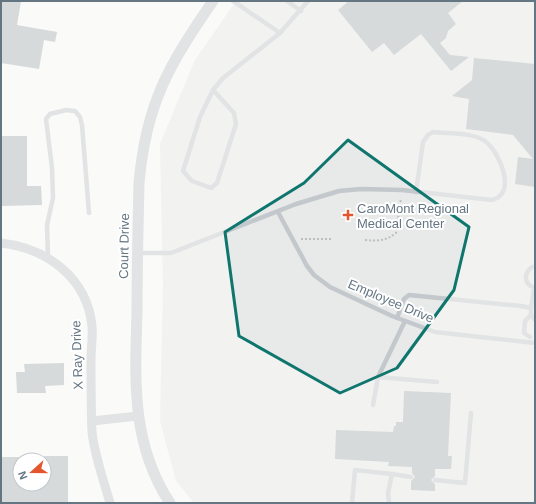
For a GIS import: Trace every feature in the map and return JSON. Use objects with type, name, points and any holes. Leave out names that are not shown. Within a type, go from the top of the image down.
[{"type":"street","name":"Court Drive","points":[[170,503],[151,467],[143,444],[138,416],[136,389],[137,253],[141,161],[150,116],[157,94],[169,69],[213,1]]},
{"type":"street","name":"X Ray Drive","points":[[1,243],[18,245],[35,250],[48,257],[68,273],[80,290],[87,304],[92,325],[92,433],[110,503]]},
{"type":"street","points":[[92,421],[138,416]]},
{"type":"lane","points":[[233,1],[280,33]]},
{"type":"lane","points":[[287,1],[301,10]]},
{"type":"lane","points":[[213,90],[234,113],[236,124],[217,183],[211,188],[192,182],[183,171],[200,116],[213,90],[223,78],[280,33],[308,1]]},
{"type":"lane","points":[[48,257],[47,225],[53,198],[52,168],[46,128],[46,120],[50,114],[66,110],[75,111],[80,117],[82,124],[89,213]]},
{"type":"lane","points":[[137,253],[167,254],[320,196],[339,191],[366,189],[402,190],[416,192],[492,200],[498,199],[502,195],[505,173],[502,165],[486,141],[476,136],[433,132],[428,135],[423,142],[416,192]]},
{"type":"lane","name":"Employee Drive","points":[[278,212],[307,266],[323,283],[397,318],[435,332],[532,341]]},
{"type":"lane","points":[[532,267],[528,270],[526,277],[528,284],[534,288],[531,315],[535,320]]},
{"type":"lane","points":[[397,318],[404,299],[409,295],[531,308]]},
{"type":"lane","points":[[531,315],[525,321],[524,333],[532,341],[535,334]]},
{"type":"lane","points":[[373,406],[378,378],[405,321]]},
{"type":"lane","points":[[378,378],[437,382]]},
{"type":"lane","points":[[435,480],[465,483],[471,413]]},
{"type":"lane","points":[[352,503],[355,470],[411,477]]},
{"type":"lane","points":[[389,503],[388,493],[392,474]]},
{"type":"path","points":[[365,240],[381,241],[389,239],[396,233],[402,190]]},
{"type":"path","points":[[292,238],[331,239]]},
{"type":"highlighted area","points":[[348,140],[469,227],[454,290],[397,368],[340,393],[239,336],[225,232],[304,183]]},
{"type":"shaded area","name":"CaroMont Regional Medical Center","points":[[236,1],[535,1],[535,503],[194,503],[176,481],[160,421],[163,287],[160,144],[195,60]]},
{"type":"building","points":[[1,1],[21,1],[17,25],[57,32],[55,42],[44,40],[39,69],[1,63]]},
{"type":"building","points":[[349,1],[463,1],[448,13],[456,24],[448,31],[446,38],[440,43],[450,55],[469,57],[451,71],[421,34],[394,55],[384,43],[372,52],[338,10]]},
{"type":"building","points":[[474,58],[535,64],[535,187],[515,184],[518,157],[533,159],[513,135],[466,129],[469,99],[452,96],[472,80]]},
{"type":"building","points":[[1,136],[27,136],[27,186],[41,186],[42,205],[1,206]]},
{"type":"building","points":[[64,363],[64,385],[45,386],[46,393],[17,393],[16,372],[25,372],[24,364]]},
{"type":"building","points":[[404,391],[451,393],[448,456],[452,456],[451,469],[435,469],[435,476],[431,480],[435,484],[435,491],[411,490],[411,481],[415,477],[412,473],[412,467],[388,466],[389,462],[335,459],[336,430],[393,432],[396,422],[403,422]]},
{"type":"building","points":[[52,456],[68,456],[68,503],[1,503],[1,457],[12,457],[12,492],[52,492]]},
{"type":"place","name":"CaroMont Regional Medical Center","points":[[348,215]]}]
